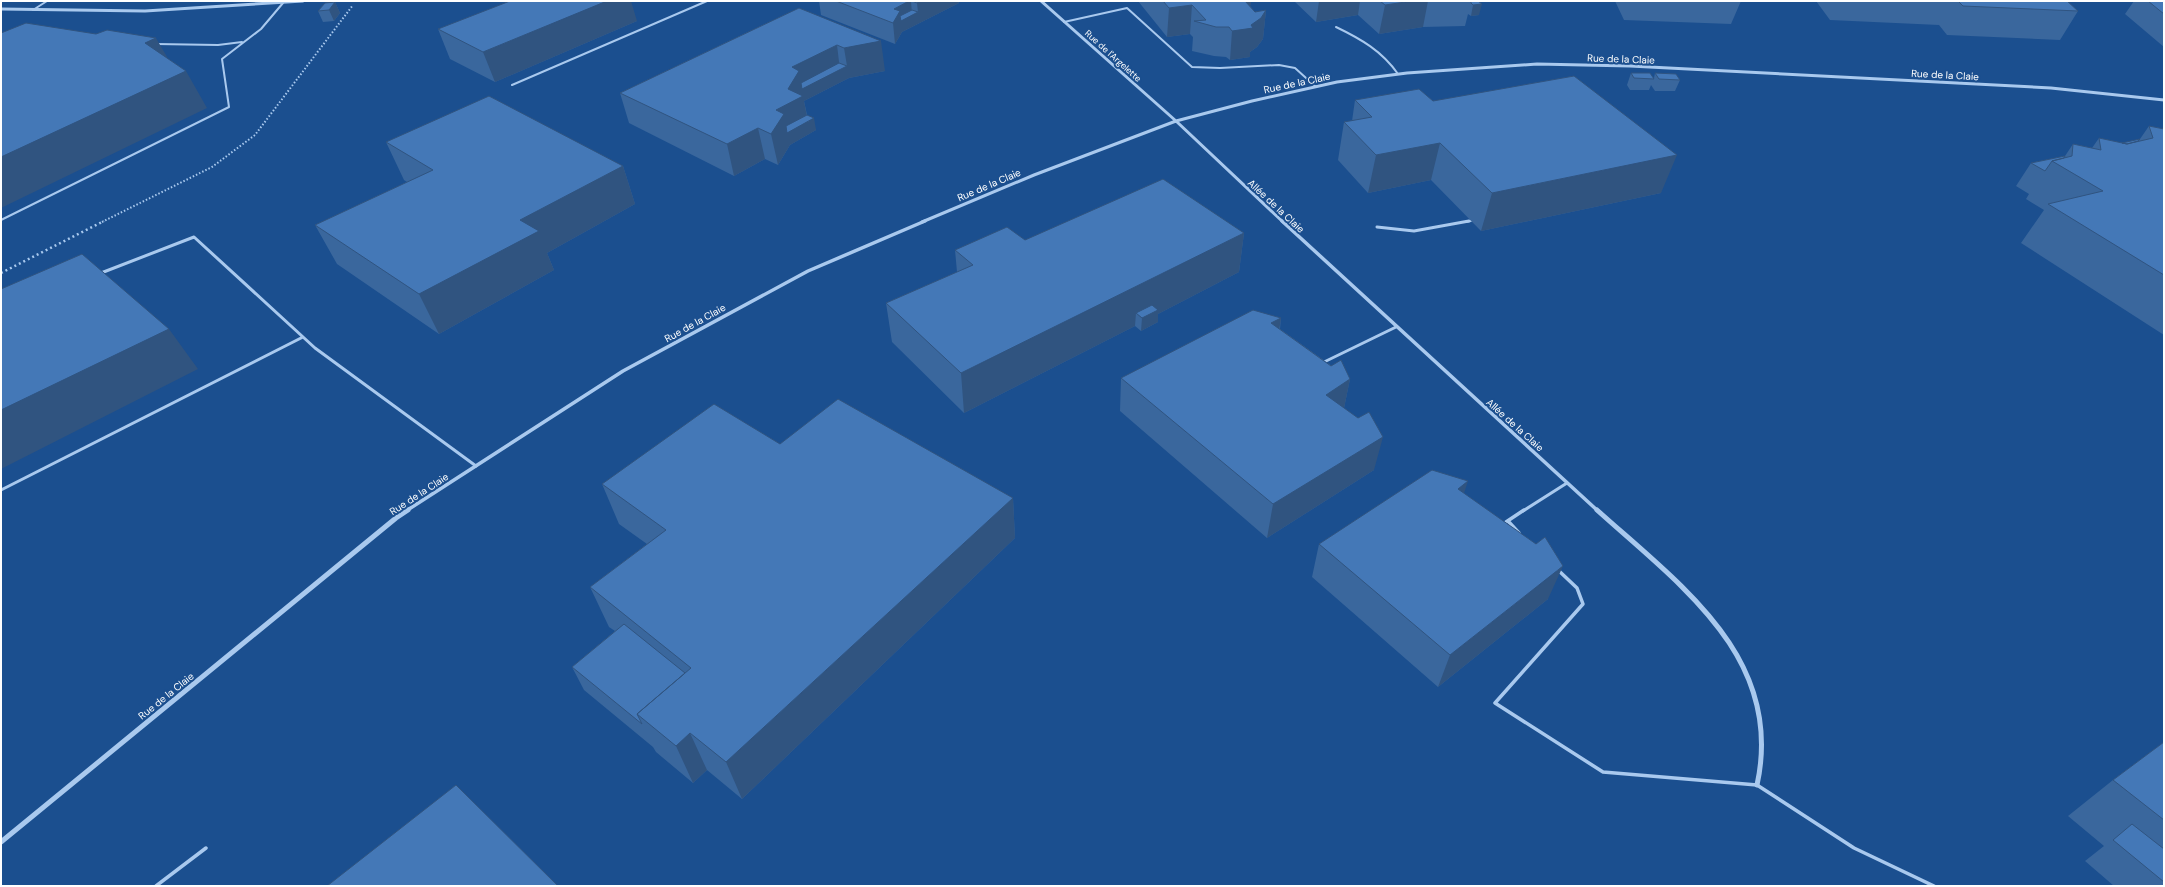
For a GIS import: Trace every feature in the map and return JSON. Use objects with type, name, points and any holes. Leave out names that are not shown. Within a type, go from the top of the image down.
[{"type":"street","points":[[1,9],[145,11],[303,1]]},
{"type":"street","name":"Rue de l'Argelette","points":[[1041,1],[1176,121]]},
{"type":"street","name":"Rue de la Claie","points":[[1,842],[396,518],[623,371],[808,271],[1034,175],[1176,121],[1252,101],[1316,87],[1398,74],[1537,64],[1630,66],[2051,88],[2130,95],[2164,100]]},
{"type":"street","name":"Allée de la Claie","points":[[1176,121],[1223,167],[1396,327],[1702,606],[1724,634],[1747,677],[1755,696],[1761,726],[1762,756],[1757,785]]},
{"type":"lane","points":[[32,10],[47,1]]},
{"type":"lane","points":[[512,85],[707,1]]},
{"type":"lane","points":[[1,220],[230,107],[222,60],[242,42],[261,29],[283,2]]},
{"type":"lane","points":[[1064,22],[1127,8],[1192,67],[1220,68],[1279,66],[1295,68],[1306,76],[1316,87]]},
{"type":"lane","points":[[1336,27],[1368,42],[1383,54],[1398,74]]},
{"type":"lane","points":[[149,44],[218,45],[242,42]]},
{"type":"lane","points":[[1377,227],[1394,231],[1417,232],[1471,221]]},
{"type":"lane","points":[[98,275],[194,237],[315,348],[476,466]]},
{"type":"lane","points":[[1320,363],[1396,327]]},
{"type":"lane","points":[[1,490],[303,337]]},
{"type":"lane","points":[[1502,525],[1567,483]]},
{"type":"lane","points":[[1508,521],[1524,537]]},
{"type":"lane","points":[[1556,567],[1577,588],[1583,604],[1495,703],[1603,772],[1757,785],[1854,848],[1934,886]]},
{"type":"lane","points":[[156,886],[206,848]]},
{"type":"path","points":[[1,273],[212,167],[255,135],[353,5]]},
{"type":"building","points":[[510,1],[607,1],[483,52],[438,29]]},
{"type":"building","points":[[836,1],[909,1],[894,9],[900,11],[893,23]]},
{"type":"building","points":[[1163,1],[1245,1],[1255,12],[1266,10],[1261,18],[1251,25],[1253,28],[1232,31],[1229,27],[1216,27],[1194,21],[1206,20],[1192,5],[1169,8]]},
{"type":"building","points":[[1380,1],[1412,1],[1385,5]]},
{"type":"building","points":[[1471,1],[1478,1],[1482,4],[1473,5]]},
{"type":"building","points":[[1958,1],[2067,1],[2078,11],[1963,6]]},
{"type":"building","points":[[2148,1],[2164,1],[2164,14]]},
{"type":"building","points":[[335,2],[329,10],[318,11],[325,3]]},
{"type":"building","points":[[799,8],[881,41],[844,48],[837,45],[792,67],[799,71],[788,89],[803,96],[776,110],[784,114],[771,134],[758,128],[727,144],[620,93]]},
{"type":"building","points":[[912,10],[918,12],[901,21],[900,16]]},
{"type":"building","points":[[26,23],[96,34],[107,30],[156,38],[145,43],[186,71],[1,157],[1,33]]},
{"type":"building","points":[[839,63],[847,66],[802,89],[801,83]]},
{"type":"building","points":[[1631,73],[1650,73],[1654,79],[1634,78]]},
{"type":"building","points":[[1655,73],[1676,74],[1680,80],[1659,79]]},
{"type":"building","points":[[1574,76],[1677,155],[1492,193],[1440,143],[1376,155],[1344,122],[1372,117],[1355,100],[1419,89],[1433,101]]},
{"type":"building","points":[[489,96],[623,166],[520,220],[539,231],[419,294],[315,225],[433,170],[386,142]]},
{"type":"building","points":[[807,115],[814,118],[787,133],[786,126]]},
{"type":"building","points":[[2149,126],[2164,129],[2164,275],[2048,204],[2103,191],[2052,161],[2072,156],[2073,144],[2101,150],[2099,138],[2127,144],[2153,138]]},
{"type":"building","points":[[2140,139],[2127,144],[2122,143]]},
{"type":"building","points":[[2065,156],[2064,158],[2052,161],[2045,171],[2031,163]]},
{"type":"building","points":[[1163,179],[1244,233],[961,373],[886,303],[973,265],[955,250],[1007,227],[1025,240]]},
{"type":"building","points":[[82,254],[169,329],[1,410],[1,289]]},
{"type":"building","points":[[1152,305],[1158,310],[1142,318],[1136,313]]},
{"type":"building","points":[[1253,310],[1281,318],[1271,323],[1331,366],[1341,360],[1350,379],[1326,395],[1358,418],[1369,412],[1383,437],[1273,504],[1121,378]]},
{"type":"building","points":[[838,399],[1013,498],[726,762],[690,733],[676,746],[637,714],[691,668],[590,587],[666,530],[602,484],[714,404],[780,444]]},
{"type":"building","points":[[1432,470],[1468,481],[1458,489],[1536,544],[1545,537],[1563,566],[1450,655],[1319,544]]},
{"type":"building","points":[[624,624],[685,673],[637,714],[642,724],[572,667]]},
{"type":"building","points":[[2164,742],[2164,820],[2113,780]]},
{"type":"building","points":[[456,785],[558,886],[327,886]]},
{"type":"building","points":[[2132,824],[2164,849],[2164,882],[2113,840]]}]
